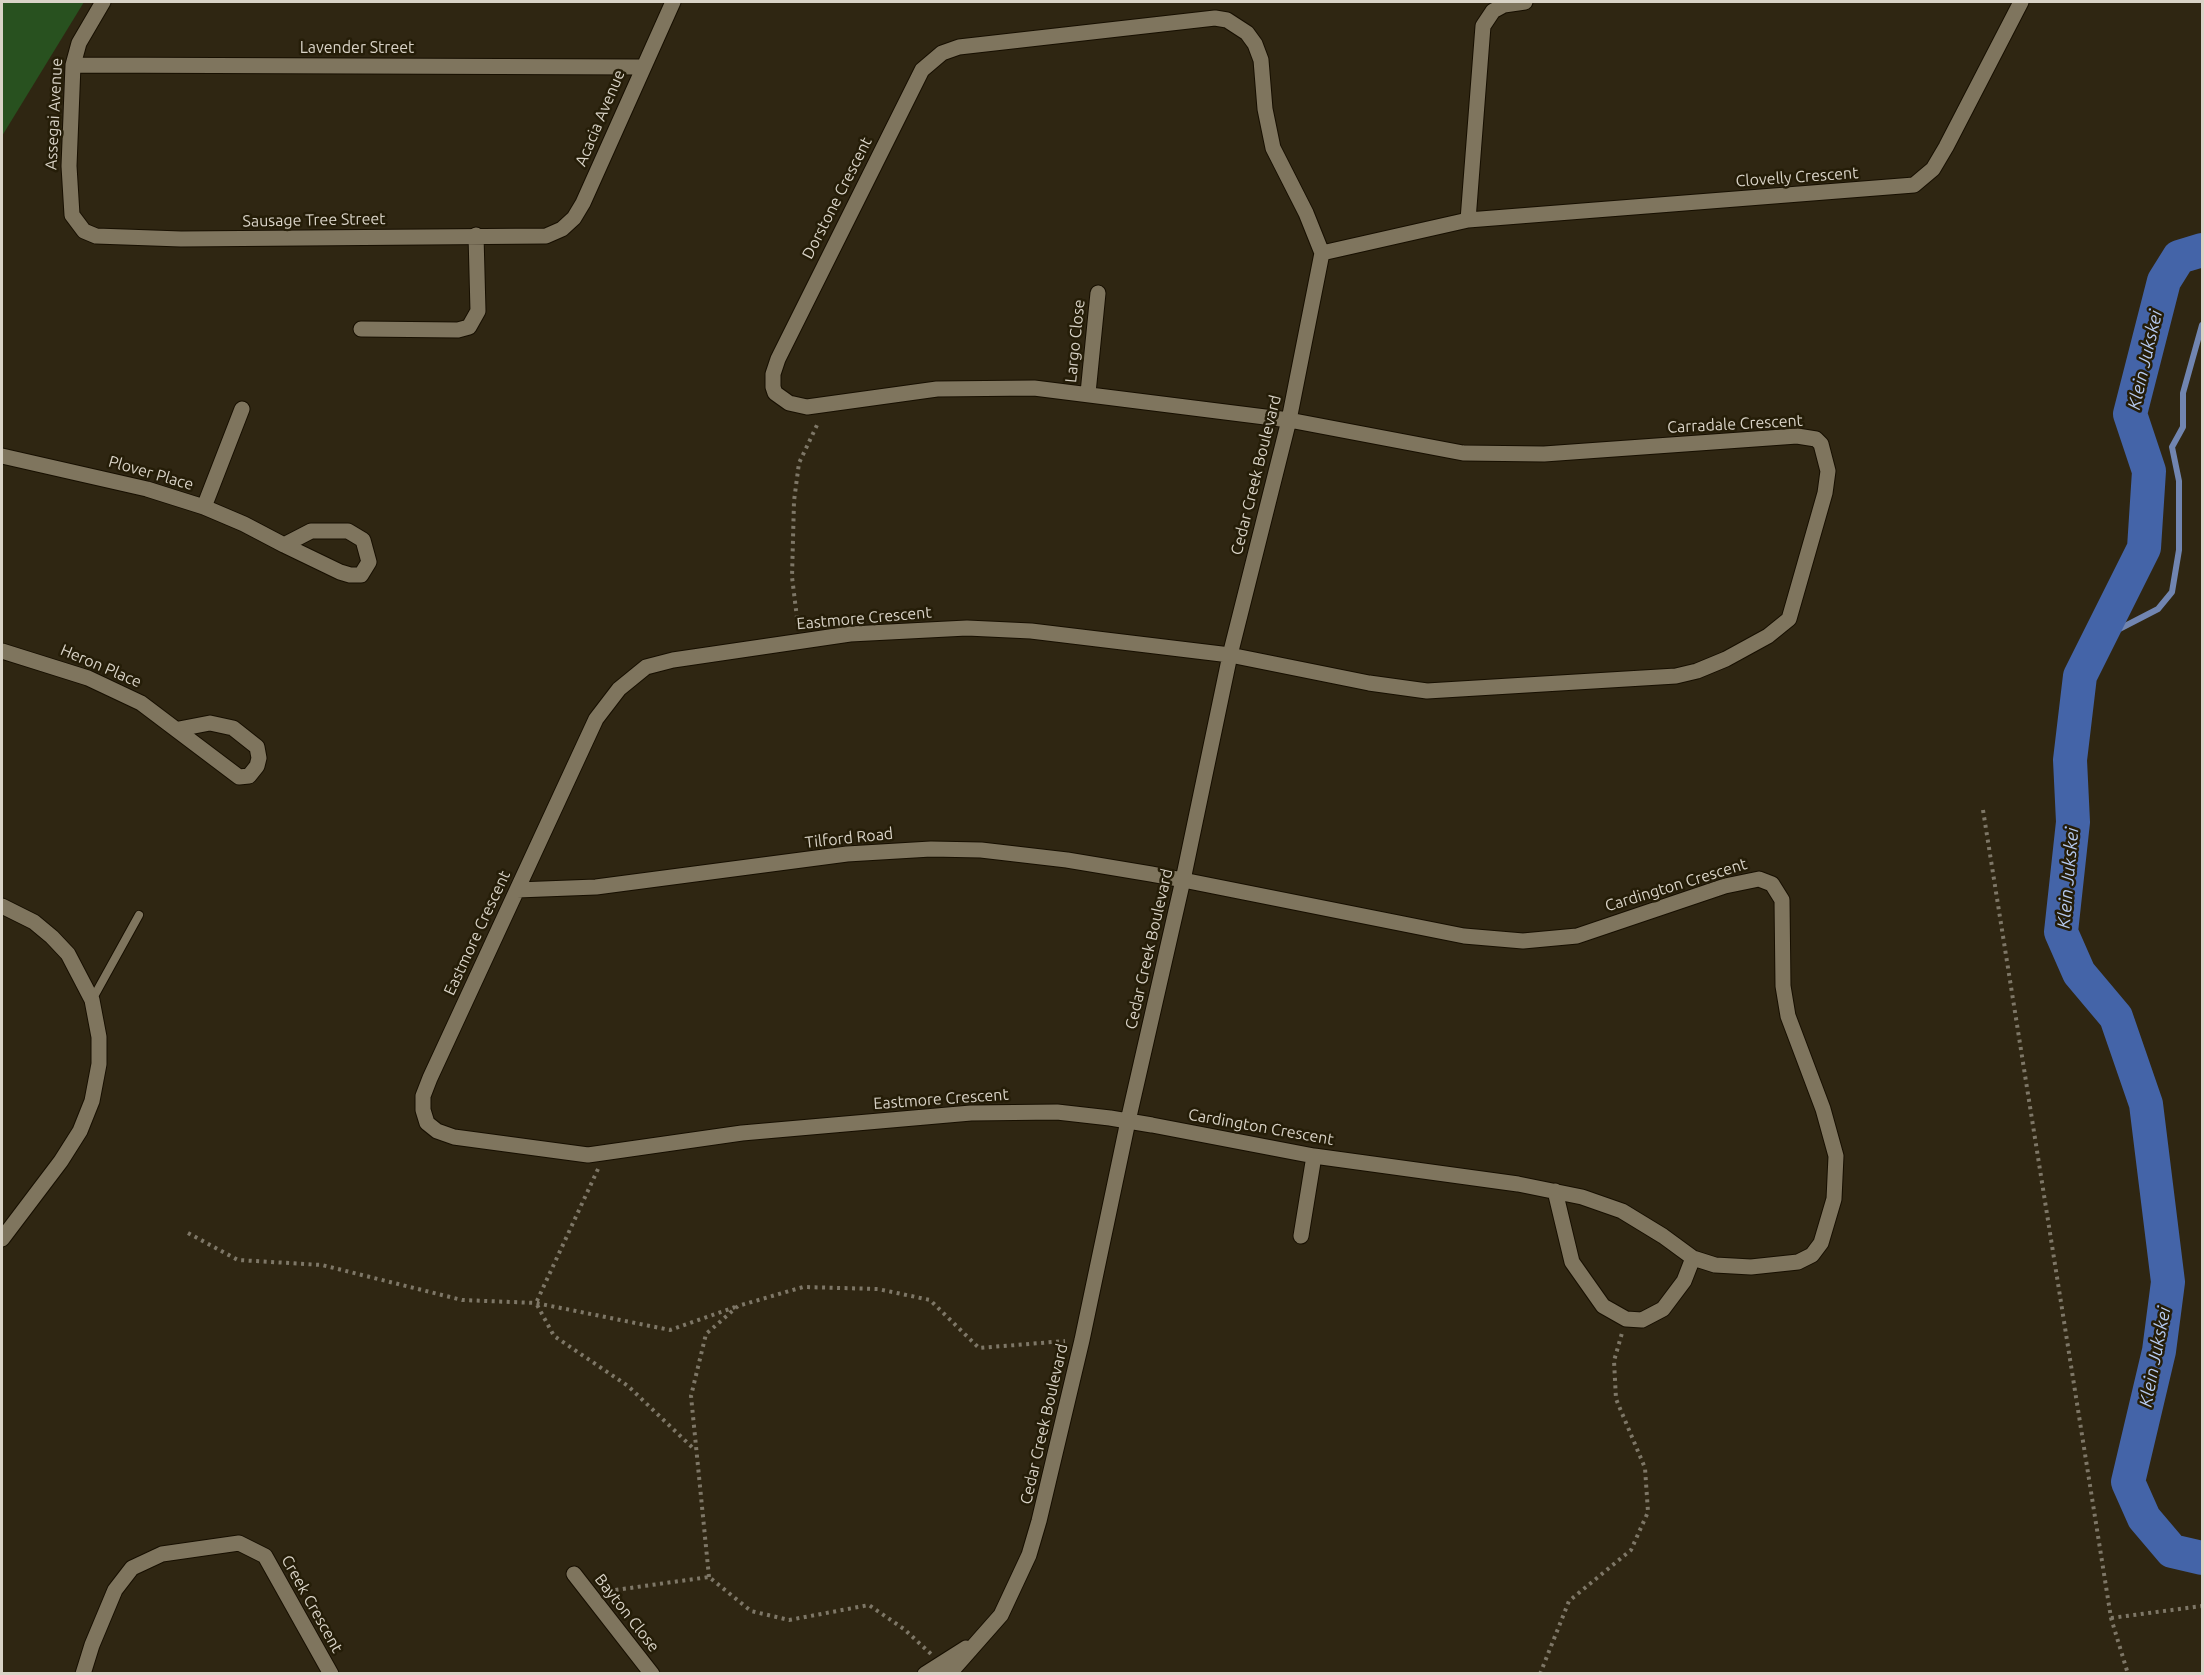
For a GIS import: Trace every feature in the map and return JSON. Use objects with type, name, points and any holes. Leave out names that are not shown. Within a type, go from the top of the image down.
[{"type":"street","name":"Assegai Avenue","points":[[84,231],[77,225],[70,204],[73,65],[79,43],[103,2]]},
{"type":"street","name":"Acacia Avenue","points":[[546,236],[562,228],[579,211],[642,67],[674,2]]},
{"type":"street","points":[[1468,220],[1483,26],[1493,11],[1504,5],[1525,2]]},
{"type":"street","name":"Clovelly Crescent","points":[[1322,253],[1468,220],[1914,185],[1933,169],[1946,147],[2021,2]]},
{"type":"street","name":"Dorstone Crescent","points":[[1289,420],[1088,393],[989,386],[937,389],[830,404],[799,405],[789,403],[775,393],[772,382],[778,359],[915,82],[930,61],[942,52],[959,47],[1215,18],[1239,26],[1256,44],[1261,60],[1265,109],[1273,148],[1306,213],[1322,253]]},
{"type":"street","name":"Lavender Street","points":[[73,65],[642,67]]},
{"type":"street","name":"Sausage Tree Street","points":[[84,231],[111,237],[170,239],[546,236]]},
{"type":"street","points":[[361,329],[458,330],[469,327],[478,311],[476,235]]},
{"type":"street","name":"Cedar Creek Boulevard","points":[[925,1674],[947,1670],[979,1641],[1000,1615],[1016,1588],[1039,1521],[1082,1340],[1230,655],[1289,420],[1322,253]]},
{"type":"street","name":"Largo Close","points":[[1088,393],[1098,293]]},
{"type":"street","points":[[204,507],[242,409]]},
{"type":"street","name":"Carradale Crescent","points":[[1230,655],[1427,691],[1649,679],[1697,671],[1768,636],[1789,620],[1825,493],[1827,471],[1821,444],[1816,439],[1797,436],[1506,455],[1463,453],[1289,420]]},
{"type":"street","name":"Plover Place","points":[[2,456],[147,489],[204,507],[284,545],[350,575],[361,575],[369,562],[363,540],[348,531],[311,531],[284,545]]},
{"type":"street","name":"Eastmore Crescent","points":[[1128,1121],[1057,1112],[971,1113],[742,1133],[605,1153],[566,1153],[454,1137],[437,1131],[427,1123],[423,1110],[423,1096],[596,719],[607,702],[633,675],[646,667],[673,660],[800,641],[910,630],[1000,629],[1230,655]]},
{"type":"street","name":"Heron Place","points":[[2,651],[88,678],[141,703],[179,729],[239,777],[249,776],[257,766],[259,758],[257,747],[233,728],[210,723],[179,729]]},
{"type":"street","name":"Tilford Road","points":[[518,890],[596,887],[847,854],[931,849],[1014,852],[1183,880]]},
{"type":"street","name":"Cardington Crescent","points":[[1128,1121],[1314,1156],[1555,1191],[1582,1197],[1622,1211],[1693,1258],[1715,1265],[1750,1266],[1798,1262],[1812,1255],[1821,1243],[1834,1199],[1837,1176],[1832,1134],[1788,1016],[1783,986],[1782,900],[1772,884],[1759,879],[1744,880],[1577,936],[1523,941],[1464,936],[1183,880]]},
{"type":"street","points":[[2,906],[34,922],[68,954],[92,1000],[99,1037],[99,1064],[87,1115],[61,1161],[2,1239]]},
{"type":"street","points":[[1300,1236],[1314,1156]]},
{"type":"street","points":[[1555,1191],[1572,1262],[1603,1305],[1626,1319],[1642,1320],[1663,1309],[1684,1281],[1693,1258]]},
{"type":"street","name":"Creek Crescent","points":[[84,1674],[92,1645],[115,1590],[132,1568],[162,1554],[239,1543],[265,1557],[331,1674]]},
{"type":"street","name":"Bayton Close","points":[[574,1574],[652,1674]]},
{"type":"lane","points":[[92,1000],[139,915]]},
{"type":"path","points":[[800,641],[792,577],[794,501],[799,463],[810,434],[830,404]]},
{"type":"path","points":[[1983,810],[2111,1618],[2127,1674]]},
{"type":"path","points":[[536,1303],[605,1153]]},
{"type":"path","points":[[188,1233],[238,1260],[322,1265],[462,1300],[536,1303],[670,1330],[738,1306],[803,1287],[878,1289],[930,1300],[979,1348],[1082,1340]]},
{"type":"path","points":[[536,1303],[554,1336],[628,1386],[696,1450]]},
{"type":"path","points":[[708,1577],[691,1396],[706,1334],[738,1306]]},
{"type":"path","points":[[1540,1674],[1569,1601],[1631,1550],[1648,1512],[1645,1468],[1616,1399],[1614,1361],[1626,1319]]},
{"type":"path","points":[[590,1593],[708,1577],[751,1611],[789,1620],[868,1605],[904,1629],[947,1670]]},
{"type":"path","points":[[2111,1618],[2202,1606]]},
{"type":"green space","points":[[2,2],[84,2],[2,136]]},
{"type":"waterway","name":"Klein Jukskei","points":[[2202,250],[2179,257],[2164,281],[2130,414],[2149,471],[2144,548],[2080,676],[2070,760],[2073,822],[2061,932],[2079,973],[2116,1017],[2146,1104],[2168,1282],[2159,1351],[2128,1482],[2144,1518],[2172,1551],[2202,1558]]},
{"type":"waterway","points":[[2098,640],[2158,609],[2172,592],[2179,550],[2179,481],[2172,447],[2183,427],[2183,393],[2202,325]]}]
